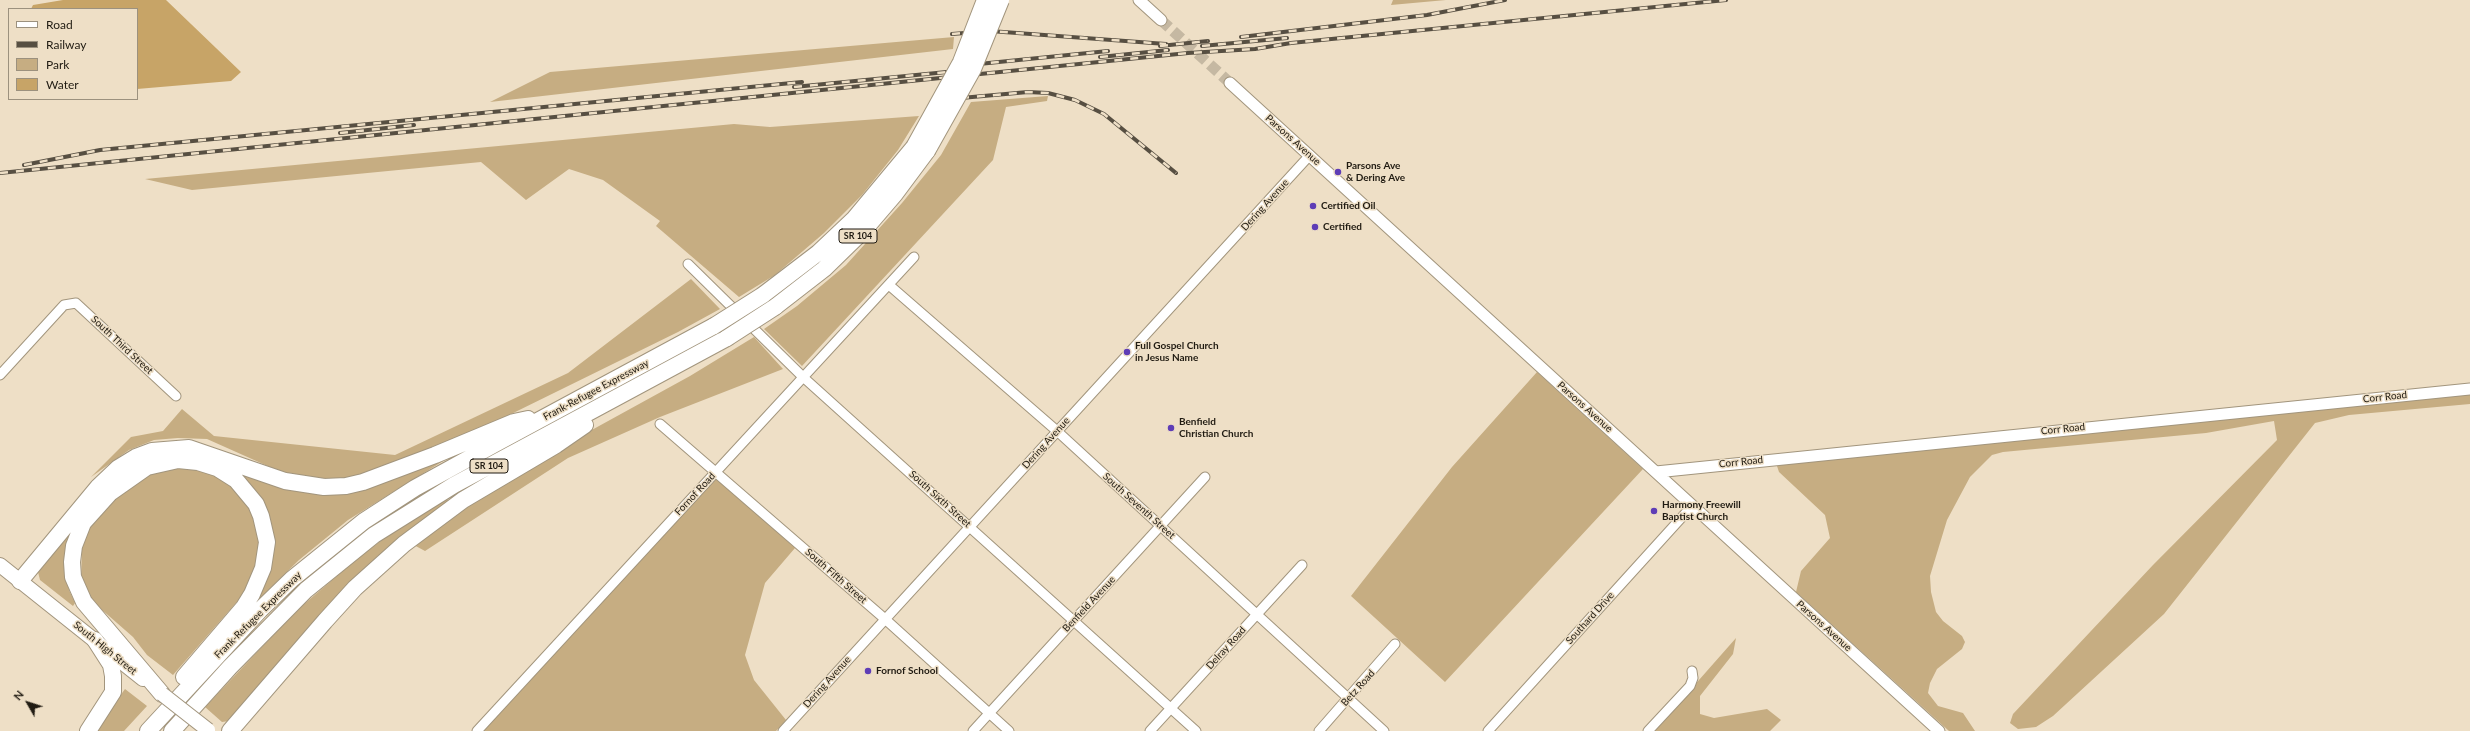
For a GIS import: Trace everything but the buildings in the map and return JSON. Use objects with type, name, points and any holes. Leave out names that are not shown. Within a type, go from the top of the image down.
[{"type":"highway","name":"Frank-Refugee Expressway","points":[[172,731],[273,622],[306,590],[368,540],[454,485],[727,338],[775,307],[824,269],[865,229],[895,194],[920,149],[961,62],[985,0]]},
{"type":"highway","name":"Frank-Refugee Expressway","points":[[148,731],[260,610],[292,579],[339,539],[409,492],[714,326],[763,295],[818,253],[854,219],[920,149],[973,69],[1001,0]]},
{"type":"highway","points":[[230,731],[325,620],[355,588],[404,544],[463,500],[556,445],[647,382]]},
{"type":"highway","points":[[20,581],[98,487],[118,468],[136,457],[152,451],[190,448],[285,481],[324,488],[346,486],[363,482],[435,456],[514,422],[551,414]]},
{"type":"highway","points":[[137,731],[244,607],[263,568],[267,542],[261,516],[256,504],[236,480],[217,468],[188,460],[168,461],[147,467],[110,493],[83,523],[78,533],[72,562],[73,577],[78,592],[92,613],[139,671],[162,694]]},
{"type":"highway","points":[[88,731],[113,692],[114,676],[111,665],[95,640]]},
{"type":"main road","name":"South High Street","points":[[0,565],[95,640],[139,671]]},
{"type":"main road","points":[[162,694],[209,730]]},
{"type":"street","points":[[1139,0],[1161,20]]},
{"type":"street","name":"Parsons Avenue","points":[[1230,83],[1939,731]]},
{"type":"street","name":"Dering Avenue","points":[[783,731],[1310,155]]},
{"type":"street","name":"Fornof Road","points":[[477,731],[914,257]]},
{"type":"street","name":"South Sixth Street","points":[[688,264],[803,377],[1075,620],[1196,731]]},
{"type":"street","name":"South Seventh Street","points":[[889,285],[1057,432],[1384,731]]},
{"type":"street","name":"South Third Street","points":[[0,375],[64,305],[70,303],[82,307],[176,396]]},
{"type":"street","name":"Corr Road","points":[[1656,472],[2470,389]]},
{"type":"street","name":"South Fifth Street","points":[[660,424],[716,470],[1009,731]]},
{"type":"street","name":"Benfield Avenue","points":[[973,731],[1205,476]]},
{"type":"street","name":"Southard Drive","points":[[1488,731],[1692,506]]},
{"type":"street","name":"Delray Road","points":[[1150,731],[1302,565]]},
{"type":"street","name":"Betz Road","points":[[1319,731],[1395,644]]},
{"type":"street","points":[[1648,731],[1690,686],[1693,678],[1692,671]]},
{"type":"green space","points":[[1393,0],[1446,0],[1391,5]]},
{"type":"green space","points":[[954,37],[953,49],[490,102],[550,72]]},
{"type":"green space","points":[[1048,96],[1047,101],[1006,107],[993,160],[802,366],[764,329],[797,306],[846,265],[902,203],[941,155],[971,102]]},
{"type":"green space","points":[[919,116],[898,150],[862,195],[824,233],[775,275],[739,297],[656,226],[660,221],[603,180],[569,169],[526,200],[481,162],[192,190],[145,179],[734,124],[770,127]]},
{"type":"green space","points":[[691,279],[720,309],[678,332],[501,419],[367,475],[335,480],[290,476],[207,439],[178,438],[154,440],[129,450],[91,477],[131,437],[163,431],[182,409],[214,436],[395,455],[568,373]]},
{"type":"green space","points":[[754,337],[783,369],[660,417],[568,458],[425,551],[412,544],[464,503],[559,448],[690,376]]},
{"type":"green space","points":[[1537,372],[1643,469],[1445,682],[1351,596],[1452,467]]},
{"type":"green space","points":[[2470,394],[2470,404],[2349,415],[2315,423],[2164,614],[2053,716],[2036,727],[2018,729],[2010,723],[2013,714],[2153,565],[2277,440],[2274,421],[2206,433],[2003,452],[1992,455],[1970,477],[1947,520],[1930,576],[1931,592],[1936,612],[1943,621],[1962,636],[1965,642],[1962,649],[1937,669],[1930,683],[1928,693],[1938,706],[1963,713],[1975,731],[1949,731],[1796,592],[1801,571],[1830,538],[1825,515],[1779,472],[1776,463]]},
{"type":"green space","points":[[448,458],[348,520],[299,560],[248,610],[271,533],[229,468],[296,491],[331,492]]},
{"type":"green space","points":[[174,466],[197,466],[230,482],[253,510],[260,533],[259,555],[254,575],[242,596],[173,675],[147,655],[133,637],[93,602],[81,584],[82,548],[90,528],[101,512],[125,490],[150,472]]},
{"type":"green space","points":[[716,477],[795,548],[765,583],[745,655],[754,680],[786,720],[776,731],[482,731]]},
{"type":"green space","points":[[447,499],[450,503],[229,721],[222,722],[205,707],[296,611],[358,558],[398,528]]},
{"type":"green space","points":[[69,530],[72,533],[66,570],[69,590],[75,603],[73,606],[40,580],[37,568]]},
{"type":"green space","points":[[1736,638],[1733,654],[1700,696],[1700,714],[1714,718],[1767,709],[1781,720],[1770,731],[1654,731]]},
{"type":"green space","points":[[125,689],[147,706],[124,731],[94,731]]},
{"type":"water","points":[[63,0],[166,0],[241,72],[231,81],[138,89],[138,8],[32,8],[33,5]]},
{"type":"tunnel","points":[[1161,20],[1230,83]]},
{"type":"railway","points":[[1241,37],[1427,15],[1505,0]]},
{"type":"railway","points":[[0,173],[1188,53],[1255,49],[1291,43],[1726,0]]},
{"type":"railway","points":[[952,34],[990,31],[1166,44]]},
{"type":"railway","points":[[1202,46],[1287,38]]},
{"type":"railway","points":[[1160,46],[1208,41]]},
{"type":"railway","points":[[1100,57],[1168,50]]},
{"type":"railway","points":[[959,66],[1108,51]]},
{"type":"railway","points":[[794,87],[967,70]]},
{"type":"railway","points":[[24,165],[100,150],[802,82]]},
{"type":"railway","points":[[961,98],[1028,92],[1048,93],[1075,100],[1104,114],[1176,173]]},
{"type":"railway","points":[[340,133],[414,125]]},
{"type":"place","name":"Parsons Ave & Dering Ave","points":[[1338,172]]},
{"type":"place","name":"Certified Oil","points":[[1313,206]]},
{"type":"place","name":"Certified","points":[[1315,227]]},
{"type":"place","name":"Full Gospel Church in Jesus Name","points":[[1127,352]]},
{"type":"place","name":"Benfield Christian Church","points":[[1171,428]]},
{"type":"place","name":"Harmony Freewill Baptist Church","points":[[1654,511]]},
{"type":"place","name":"Fornof School","points":[[868,671]]}]
